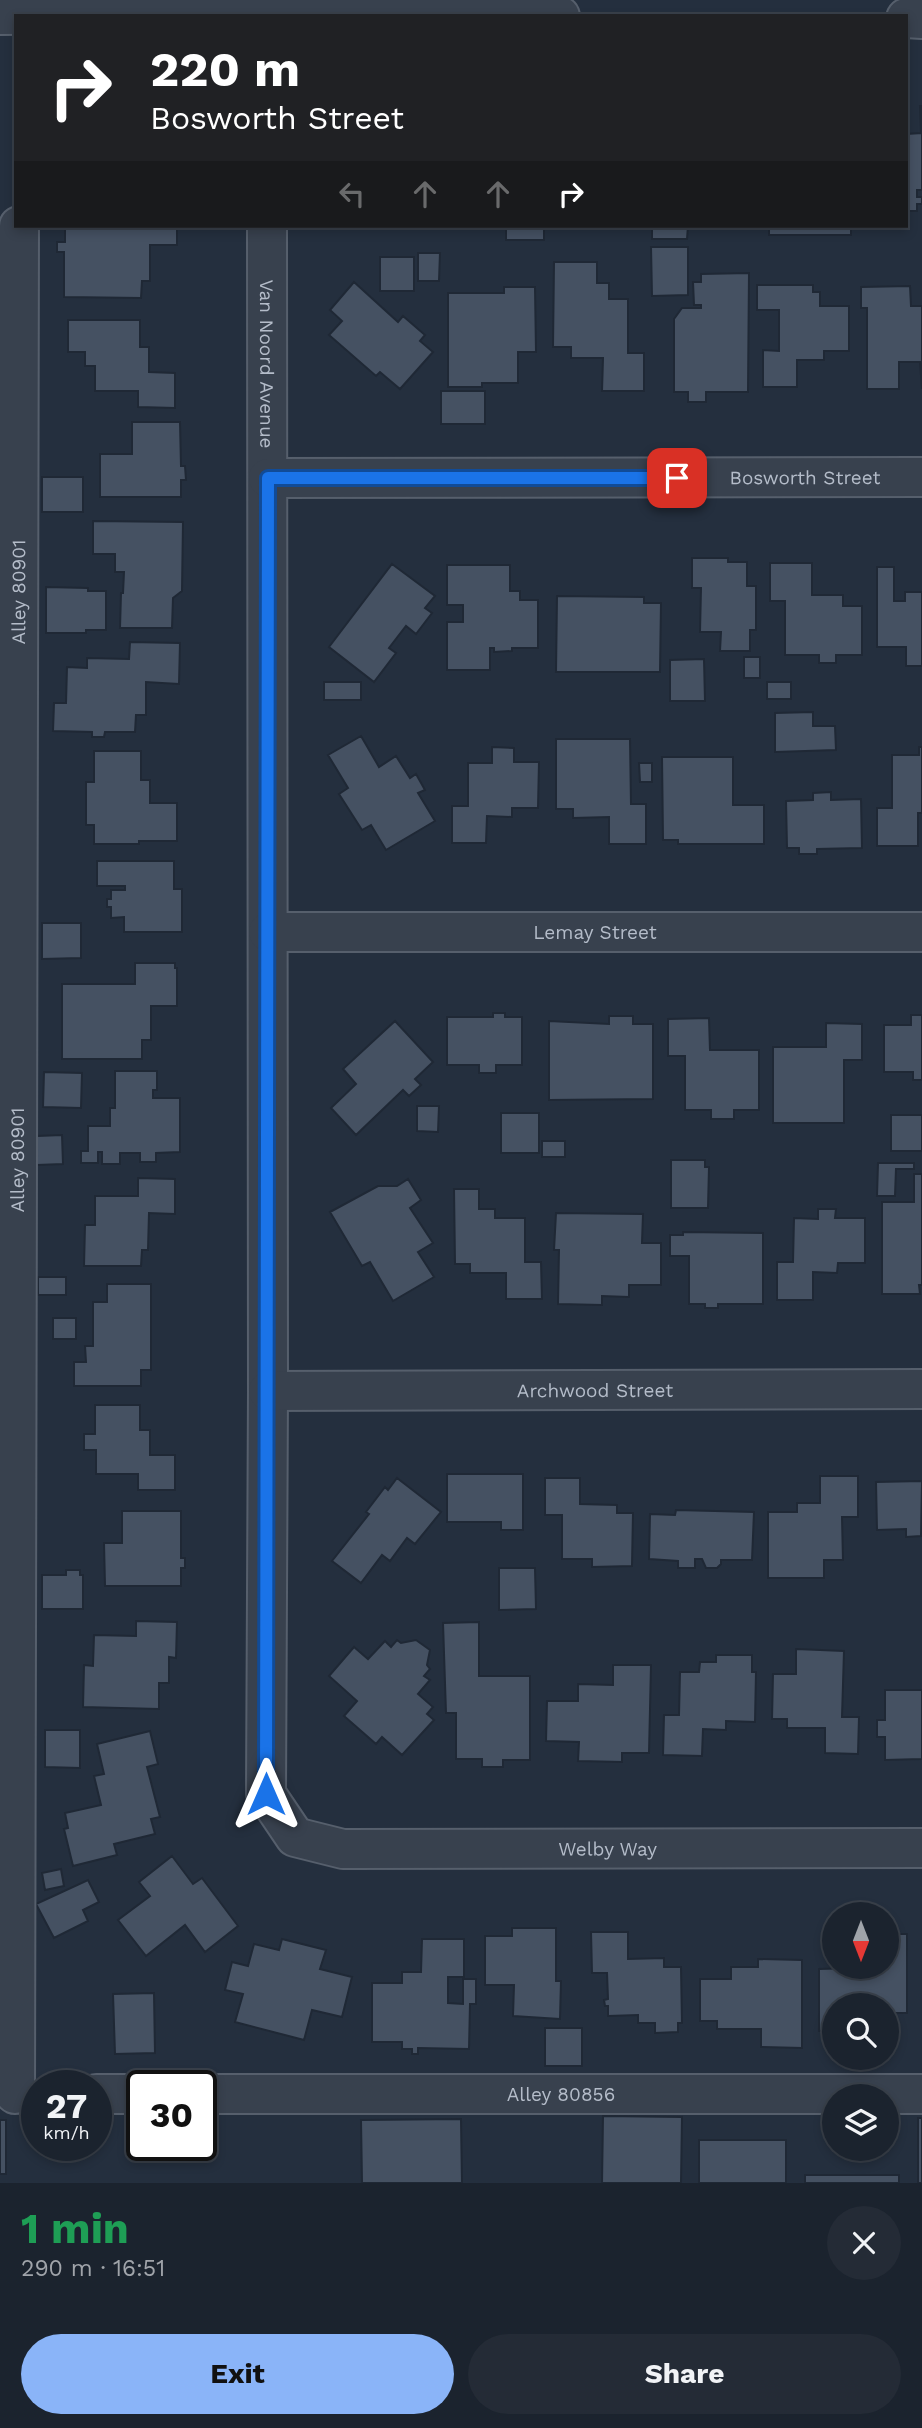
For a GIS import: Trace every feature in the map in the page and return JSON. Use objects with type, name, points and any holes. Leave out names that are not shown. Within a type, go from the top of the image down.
[{"type":"street","points":[[15,11],[267,10],[462,14]]},
{"type":"street","name":"Alley 80901","points":[[17,2094],[19,228]]},
{"type":"street","name":"Van Noord Avenue","points":[[267,228],[266,1794],[295,1837]]},
{"type":"street","name":"Bosworth Street","points":[[268,478],[922,477]]},
{"type":"street","name":"Lemay Street","points":[[268,932],[922,932]]},
{"type":"street","name":"Archwood Street","points":[[268,1391],[922,1389]]},
{"type":"street","name":"Welby Way","points":[[295,1837],[343,1849],[922,1848]]},
{"type":"street","name":"Alley 80856","points":[[217,2094],[922,2094]]},
{"type":"building","points":[[922,106],[922,190],[917,190],[917,197],[922,197],[922,204],[917,204],[917,211],[908,211],[908,134],[921,133]]},
{"type":"building","points":[[65,228],[177,228],[177,245],[150,245],[150,281],[142,281],[141,298],[64,297],[64,252],[57,252],[57,242],[65,242]]},
{"type":"building","points":[[506,228],[544,228],[544,240],[506,240]]},
{"type":"building","points":[[652,228],[688,228],[687,239],[652,239]]},
{"type":"building","points":[[769,228],[851,228],[851,235],[769,235]]},
{"type":"building","points":[[651,247],[688,247],[688,295],[652,296]]},
{"type":"building","points":[[418,253],[440,253],[439,281],[418,281]]},
{"type":"building","points":[[380,257],[414,257],[414,291],[380,291]]},
{"type":"building","points":[[554,262],[597,262],[597,283],[609,283],[609,299],[628,299],[628,353],[644,353],[644,391],[602,391],[603,358],[571,358],[571,347],[553,347]]},
{"type":"building","points":[[749,273],[748,392],[706,392],[706,402],[688,402],[688,392],[674,392],[674,319],[682,308],[701,308],[701,305],[694,305],[693,282],[701,282],[701,274]]},
{"type":"building","points":[[354,282],[398,322],[403,316],[425,335],[420,341],[433,352],[400,389],[380,372],[376,376],[329,335],[342,321],[330,310]]},
{"type":"building","points":[[757,285],[813,285],[813,292],[820,292],[820,306],[849,306],[849,351],[824,351],[824,360],[797,360],[797,387],[763,387],[763,350],[779,351],[779,310],[757,310]]},
{"type":"building","points":[[910,286],[911,306],[922,306],[922,389],[920,362],[899,362],[899,389],[867,389],[867,308],[861,308],[861,287]]},
{"type":"building","points":[[504,287],[535,287],[536,352],[518,352],[518,383],[448,387],[448,293],[504,293]]},
{"type":"building","points":[[68,320],[140,320],[140,347],[149,347],[149,372],[175,373],[175,408],[138,407],[138,391],[95,391],[95,366],[85,366],[85,352],[68,352]]},
{"type":"building","points":[[441,391],[485,391],[485,424],[441,424]]},
{"type":"building","points":[[132,422],[180,422],[181,466],[185,466],[186,480],[181,480],[181,497],[100,497],[100,454],[132,454]]},
{"type":"building","points":[[42,477],[83,477],[83,512],[42,512]]},
{"type":"building","points":[[93,521],[183,522],[182,591],[173,598],[172,628],[120,628],[124,572],[115,572],[115,554],[93,554]]},
{"type":"building","points":[[692,558],[728,558],[728,562],[747,562],[747,586],[756,586],[756,630],[750,630],[750,651],[720,651],[721,632],[700,632],[701,588],[692,588]]},
{"type":"building","points":[[770,563],[812,563],[812,595],[843,595],[843,606],[862,606],[862,655],[836,655],[836,663],[819,663],[819,655],[785,655],[785,601],[770,601]]},
{"type":"building","points":[[392,564],[435,596],[425,608],[432,613],[416,634],[406,626],[389,648],[396,653],[374,682],[329,647]]},
{"type":"building","points":[[447,565],[510,565],[510,591],[520,591],[520,600],[538,600],[538,648],[512,648],[512,651],[494,652],[494,648],[490,648],[490,670],[447,670],[447,622],[463,622],[463,605],[447,605]]},
{"type":"building","points":[[877,567],[894,567],[894,601],[905,601],[905,592],[922,592],[922,666],[906,666],[906,647],[877,647]]},
{"type":"building","points":[[46,587],[106,591],[106,630],[46,633]]},
{"type":"building","points":[[557,596],[644,597],[644,603],[661,603],[660,672],[556,672]]},
{"type":"building","points":[[130,642],[180,643],[179,684],[146,682],[146,715],[136,715],[135,732],[105,732],[104,737],[92,737],[92,732],[53,731],[54,703],[66,703],[67,667],[87,668],[87,658],[129,659]]},
{"type":"building","points":[[744,657],[760,657],[760,678],[744,678]]},
{"type":"building","points":[[704,659],[705,701],[670,701],[670,660]]},
{"type":"building","points":[[324,682],[361,682],[361,700],[324,700]]},
{"type":"building","points":[[767,682],[791,682],[791,699],[767,699]]},
{"type":"building","points":[[813,712],[813,726],[835,726],[836,750],[775,752],[775,713]]},
{"type":"building","points":[[361,736],[379,767],[396,756],[410,778],[416,774],[425,790],[418,793],[435,821],[386,850],[371,825],[362,830],[339,794],[348,788],[328,755]]},
{"type":"building","points":[[556,739],[630,739],[631,804],[646,804],[646,844],[609,844],[609,817],[573,818],[573,809],[556,809]]},
{"type":"building","points":[[492,747],[514,748],[514,762],[539,762],[538,808],[512,808],[512,817],[487,816],[486,843],[452,843],[452,806],[468,806],[468,763],[492,763]]},
{"type":"building","points":[[919,747],[922,747],[922,813],[918,813],[918,846],[877,846],[877,808],[892,808],[892,755],[919,755]]},
{"type":"building","points":[[94,751],[141,751],[141,780],[150,780],[150,803],[177,803],[177,841],[94,844],[94,825],[86,825],[86,782],[94,782]]},
{"type":"building","points":[[662,757],[733,757],[733,805],[764,805],[764,844],[678,844],[678,840],[663,840]]},
{"type":"building","points":[[639,763],[652,763],[652,782],[640,782]]},
{"type":"building","points":[[831,792],[831,800],[861,799],[862,848],[817,849],[817,854],[799,854],[799,848],[787,848],[786,801],[813,800],[813,793]]},
{"type":"building","points":[[97,861],[174,861],[174,889],[182,889],[182,932],[124,932],[124,917],[111,918],[111,907],[107,907],[107,899],[111,899],[111,890],[125,890],[125,886],[97,886]]},
{"type":"building","points":[[42,923],[81,923],[81,958],[42,959]]},
{"type":"building","points":[[135,963],[175,963],[177,968],[177,1006],[151,1006],[151,1040],[142,1040],[142,1059],[62,1059],[62,984],[135,984]]},
{"type":"building","points":[[493,1013],[505,1013],[505,1017],[522,1017],[522,1065],[496,1065],[496,1073],[479,1073],[479,1065],[447,1065],[447,1017],[493,1017]]},
{"type":"building","points":[[911,1015],[922,1015],[922,1080],[913,1080],[913,1072],[884,1072],[884,1025],[911,1025]]},
{"type":"building","points":[[609,1016],[633,1016],[633,1024],[653,1024],[653,1099],[549,1100],[549,1021],[609,1024]]},
{"type":"building","points":[[709,1018],[710,1050],[759,1050],[759,1110],[734,1110],[734,1119],[711,1119],[711,1110],[685,1110],[685,1056],[668,1056],[668,1019]]},
{"type":"building","points":[[395,1021],[433,1062],[415,1079],[421,1085],[409,1096],[403,1090],[356,1135],[331,1108],[356,1084],[343,1069]]},
{"type":"building","points":[[826,1023],[862,1024],[862,1060],[844,1060],[844,1123],[773,1123],[773,1047],[826,1047]]},
{"type":"building","points":[[115,1071],[157,1071],[157,1090],[153,1090],[153,1098],[180,1098],[180,1152],[156,1153],[156,1162],[140,1162],[140,1153],[120,1153],[120,1164],[102,1164],[102,1152],[98,1152],[98,1163],[81,1163],[81,1151],[88,1151],[88,1126],[110,1126],[110,1108],[115,1108]]},
{"type":"building","points":[[44,1072],[82,1073],[81,1108],[43,1107]]},
{"type":"building","points":[[417,1106],[439,1106],[438,1132],[417,1131]]},
{"type":"building","points":[[501,1113],[539,1113],[539,1153],[501,1153]]},
{"type":"building","points":[[891,1115],[922,1115],[922,1151],[891,1151]]},
{"type":"building","points":[[62,1135],[63,1164],[37,1165],[37,1136]]},
{"type":"building","points":[[542,1141],[565,1141],[565,1157],[542,1157]]},
{"type":"building","points":[[671,1160],[705,1160],[705,1167],[709,1167],[708,1208],[671,1208]]},
{"type":"building","points":[[878,1163],[914,1163],[914,1169],[896,1169],[895,1196],[877,1196]]},
{"type":"building","points":[[914,1174],[922,1174],[920,1294],[882,1294],[882,1202],[914,1202]]},
{"type":"building","points":[[138,1178],[175,1179],[175,1214],[149,1213],[148,1250],[142,1250],[141,1266],[84,1266],[85,1225],[95,1225],[95,1196],[138,1196]]},
{"type":"building","points":[[408,1179],[421,1200],[410,1208],[433,1243],[418,1252],[434,1277],[393,1301],[370,1262],[362,1266],[330,1212],[378,1186],[397,1186]]},
{"type":"building","points":[[454,1189],[479,1189],[479,1209],[495,1209],[495,1218],[525,1218],[525,1262],[541,1262],[542,1299],[506,1299],[506,1273],[470,1273],[470,1264],[455,1264]]},
{"type":"building","points":[[818,1209],[836,1209],[835,1218],[865,1218],[865,1263],[838,1263],[837,1273],[813,1272],[813,1300],[777,1300],[777,1262],[793,1262],[794,1218],[818,1219]]},
{"type":"building","points":[[556,1213],[643,1214],[642,1243],[661,1243],[661,1285],[629,1285],[629,1297],[602,1296],[602,1305],[558,1304],[559,1250],[554,1250]]},
{"type":"building","points":[[683,1232],[763,1233],[763,1304],[718,1304],[718,1308],[705,1308],[705,1304],[689,1304],[689,1256],[670,1256],[670,1235],[683,1235]]},
{"type":"building","points":[[38,1277],[66,1277],[66,1295],[38,1295]]},
{"type":"building","points":[[107,1284],[151,1284],[151,1370],[141,1370],[141,1386],[74,1386],[74,1362],[86,1362],[85,1346],[93,1346],[93,1302],[107,1302]]},
{"type":"building","points":[[53,1318],[76,1318],[76,1339],[53,1339]]},
{"type":"building","points":[[95,1405],[140,1405],[140,1430],[150,1430],[150,1455],[175,1455],[175,1490],[138,1490],[138,1474],[96,1474],[96,1450],[84,1450],[84,1434],[95,1434]]},
{"type":"building","points":[[447,1474],[523,1474],[523,1530],[501,1530],[501,1522],[447,1522]]},
{"type":"building","points":[[820,1476],[858,1476],[858,1517],[842,1517],[843,1560],[824,1560],[824,1578],[768,1578],[768,1512],[797,1512],[797,1503],[820,1503]]},
{"type":"building","points":[[397,1478],[441,1512],[415,1544],[407,1538],[390,1561],[382,1555],[361,1583],[332,1561],[369,1514],[366,1512],[385,1487],[388,1490]]},
{"type":"building","points":[[545,1478],[580,1478],[580,1504],[617,1505],[617,1513],[633,1513],[632,1566],[592,1567],[592,1559],[562,1559],[562,1515],[545,1515]]},
{"type":"building","points":[[922,1481],[921,1536],[906,1537],[906,1529],[877,1530],[876,1482]]},
{"type":"building","points":[[676,1510],[754,1512],[752,1560],[721,1560],[717,1568],[706,1568],[702,1559],[695,1559],[695,1568],[678,1568],[678,1561],[649,1559],[650,1514],[675,1515]]},
{"type":"building","points":[[122,1511],[181,1511],[181,1558],[185,1558],[185,1568],[181,1568],[181,1586],[105,1586],[104,1543],[122,1543]]},
{"type":"building","points":[[499,1568],[535,1568],[536,1609],[499,1610]]},
{"type":"building","points":[[66,1570],[80,1570],[80,1575],[83,1575],[83,1609],[42,1609],[42,1575],[66,1575]]},
{"type":"building","points":[[136,1621],[177,1622],[176,1658],[169,1657],[169,1683],[159,1683],[159,1709],[83,1707],[84,1665],[93,1666],[94,1635],[136,1636]]},
{"type":"building","points":[[479,1622],[479,1676],[530,1676],[530,1760],[503,1760],[503,1767],[482,1767],[482,1759],[456,1759],[456,1713],[446,1713],[443,1623]]},
{"type":"building","points":[[397,1640],[401,1643],[416,1640],[430,1650],[427,1665],[430,1669],[424,1676],[430,1680],[418,1694],[433,1707],[427,1714],[434,1720],[402,1755],[382,1737],[376,1744],[344,1716],[357,1701],[329,1676],[354,1647],[368,1659],[385,1641],[391,1647]]},
{"type":"building","points":[[796,1649],[844,1651],[842,1717],[859,1717],[858,1754],[825,1753],[825,1728],[787,1728],[787,1719],[772,1719],[773,1674],[796,1674]]},
{"type":"building","points":[[716,1655],[752,1655],[752,1672],[756,1672],[755,1722],[726,1721],[726,1730],[703,1729],[702,1756],[663,1755],[664,1715],[679,1715],[680,1672],[699,1672],[700,1662],[716,1662]]},
{"type":"building","points":[[613,1665],[651,1665],[649,1753],[622,1753],[622,1762],[578,1761],[579,1742],[546,1741],[547,1701],[578,1701],[578,1684],[613,1685]]},
{"type":"building","points":[[885,1690],[922,1690],[922,1759],[885,1760],[885,1737],[877,1737],[877,1720],[885,1720]]},
{"type":"building","points":[[45,1730],[80,1730],[80,1768],[45,1767]]},
{"type":"building","points":[[150,1731],[158,1764],[147,1767],[160,1817],[151,1819],[155,1834],[114,1844],[117,1855],[73,1866],[64,1829],[68,1828],[65,1813],[101,1805],[94,1776],[104,1774],[97,1744]]},
{"type":"building","points":[[172,1856],[193,1884],[202,1878],[238,1926],[205,1952],[185,1925],[146,1956],[118,1920],[150,1896],[139,1882]]},
{"type":"building","points":[[61,1869],[64,1886],[45,1890],[42,1873]]},
{"type":"building","points":[[88,1880],[99,1902],[83,1910],[88,1921],[54,1938],[36,1904]]},
{"type":"building","points":[[512,1928],[556,1928],[556,1981],[561,1981],[560,2019],[513,2016],[514,1985],[485,1985],[485,1936],[512,1936]]},
{"type":"building","points":[[591,1932],[628,1932],[628,1959],[664,1958],[664,1967],[681,1967],[682,2023],[678,2023],[678,2032],[655,2033],[655,2023],[638,2023],[638,2015],[608,2016],[608,2006],[605,2006],[604,2000],[608,1999],[607,1973],[592,1973]]},
{"type":"building","points":[[900,1934],[907,1934],[907,2013],[899,2013],[899,1993],[822,1993],[822,2031],[819,2031],[819,1969],[822,1969],[822,1979],[900,1979]]},
{"type":"building","points":[[282,1939],[326,1950],[320,1969],[352,1977],[342,2017],[312,2010],[304,2040],[235,2022],[243,1994],[225,1990],[232,1962],[248,1966],[254,1944],[279,1950]]},
{"type":"building","points":[[422,1939],[464,1939],[464,1977],[448,1977],[448,2003],[463,2004],[463,1979],[476,1979],[476,2004],[470,2004],[469,2049],[418,2048],[418,2054],[412,2054],[412,2049],[402,2049],[402,2042],[372,2042],[372,1983],[402,1983],[402,1972],[421,1972]]},
{"type":"building","points":[[758,1959],[802,1960],[802,2048],[761,2047],[761,2029],[717,2029],[717,2021],[700,2021],[700,1979],[731,1979],[731,1967],[758,1967]]},
{"type":"building","points":[[154,1993],[155,2053],[115,2054],[113,1994]]},
{"type":"building","points":[[545,2028],[582,2028],[582,2066],[545,2066]]},
{"type":"building","points":[[603,2116],[682,2117],[681,2183],[602,2183]]},
{"type":"building","points":[[918,2118],[922,2118],[922,2183],[918,2183]]},
{"type":"building","points":[[461,2119],[462,2183],[362,2183],[361,2120]]},
{"type":"building","points":[[0,2120],[6,2120],[6,2174],[0,2174]]},
{"type":"building","points":[[699,2140],[786,2140],[786,2183],[699,2183]]},
{"type":"building","points":[[805,2175],[899,2175],[899,2183],[805,2183]]},
{"type":"route","points":[[266,1794],[268,478],[677,478]]}]
